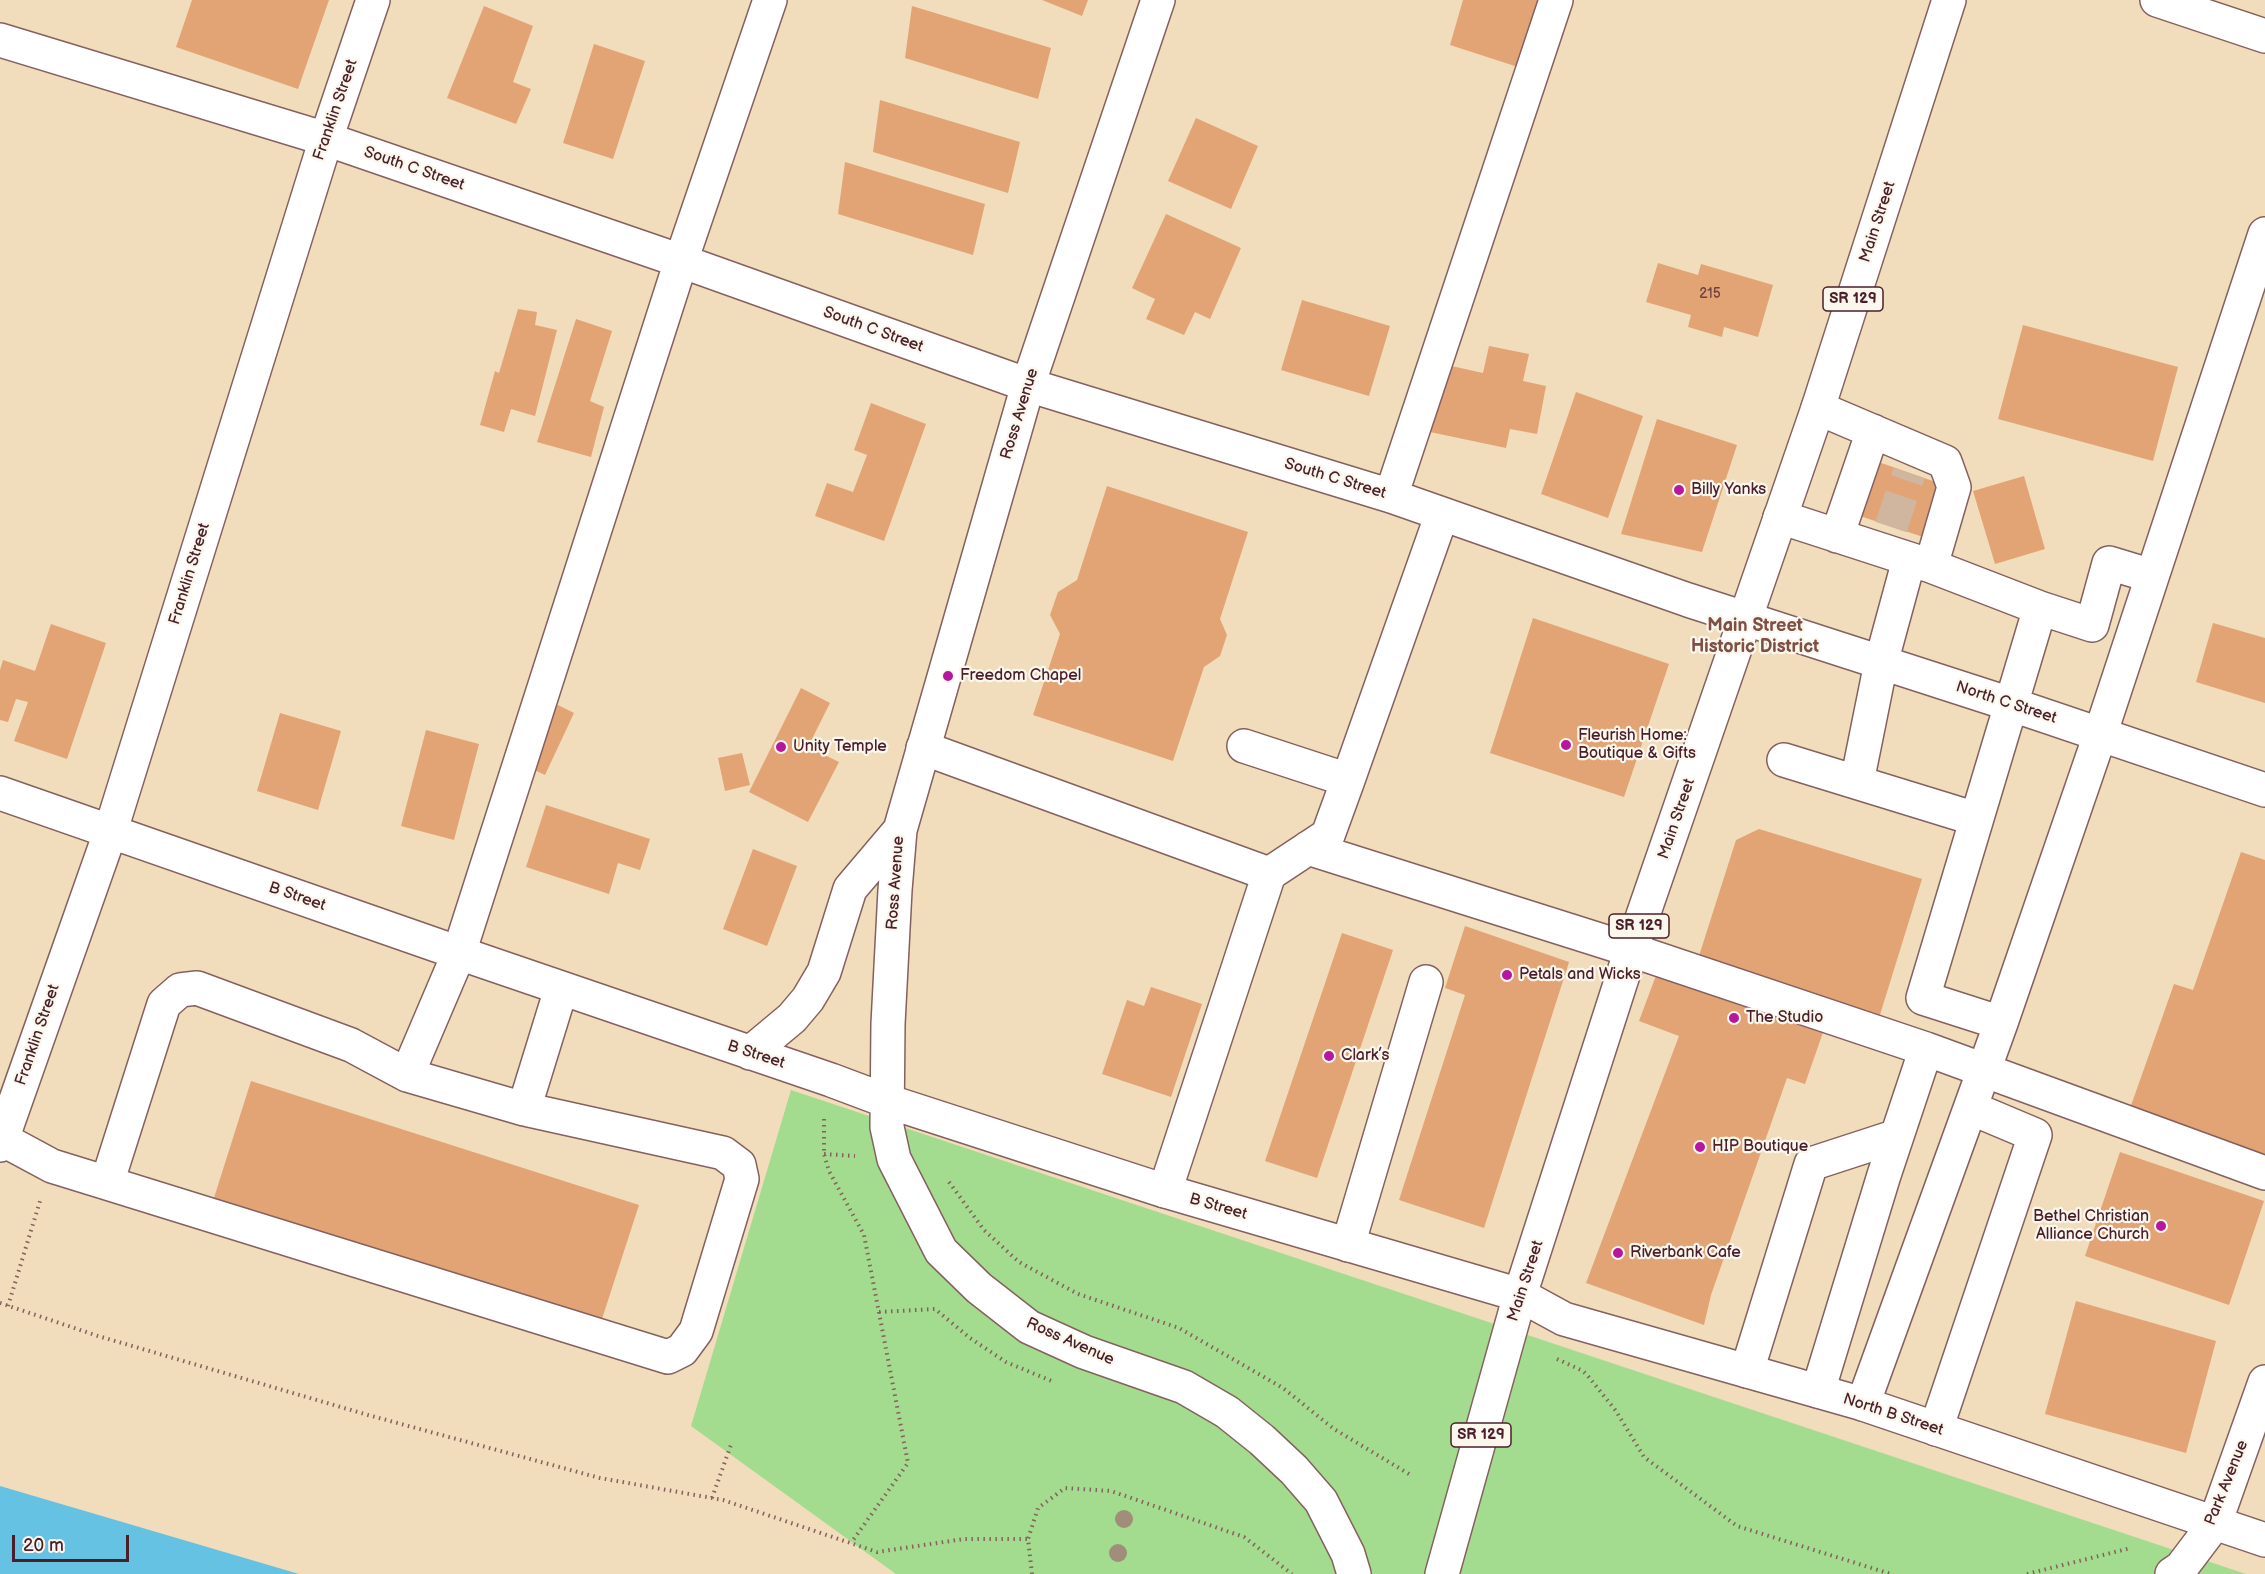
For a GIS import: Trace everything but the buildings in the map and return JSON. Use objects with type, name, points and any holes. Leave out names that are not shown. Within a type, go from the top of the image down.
[{"type":"main road","name":"Franklin Street","points":[[1,1142],[110,832],[326,139],[374,0]]},
{"type":"main road","points":[[407,1075],[459,953],[681,261],[770,0]]},
{"type":"main road","name":"Ross Avenue","points":[[1158,0],[1028,385],[900,830],[888,1024],[887,1127],[894,1159],[941,1251],[979,1288],[1029,1327],[1084,1352],[1184,1387],[1236,1419],[1294,1470],[1321,1501],[1348,1554],[1353,1574]]},
{"type":"main road","points":[[1391,496],[1556,0]]},
{"type":"main road","name":"Main Street","points":[[1442,1574],[1520,1295],[1631,950],[1818,408],[1949,0]]},
{"type":"main road","points":[[2157,0],[2265,36]]},
{"type":"main road","name":"South C Street","points":[[0,40],[326,139],[681,261],[1028,385],[1391,496],[1688,600],[1746,618]]},
{"type":"main road","points":[[1863,1404],[1985,1070],[2100,735],[2265,234]]},
{"type":"main road","points":[[1818,408],[1873,431],[1913,461],[1945,462],[1954,487],[1904,551],[1857,782]]},
{"type":"main road","points":[[1837,536],[1873,431]]},
{"type":"main road","points":[[1166,1191],[1269,874],[1328,835],[1442,514]]},
{"type":"main road","points":[[1780,517],[1837,536],[1904,551],[2040,608],[2092,625],[2109,563],[2152,576]]},
{"type":"main road","points":[[2001,1023],[1923,998],[2040,608]]},
{"type":"main road","name":"North C Street","points":[[1746,618],[2265,790]]},
{"type":"main road","points":[[1244,746],[1348,780]]},
{"type":"main road","points":[[923,748],[1269,874]]},
{"type":"main road","points":[[1784,760],[1976,819]]},
{"type":"main road","name":"B Street","points":[[0,793],[887,1101],[1166,1191],[1520,1295]]},
{"type":"main road","points":[[750,1053],[792,1018],[808,999],[824,972],[850,889],[900,830]]},
{"type":"main road","points":[[1308,848],[1631,950],[1926,1049],[2265,1173]]},
{"type":"main road","points":[[1348,1245],[1426,982]]},
{"type":"main road","points":[[1,1142],[52,1166],[668,1357],[682,1350],[696,1331],[742,1179],[739,1165],[723,1153],[524,1109],[407,1075],[351,1045],[197,988],[180,990],[164,1004],[107,1183]]},
{"type":"main road","points":[[524,1109],[561,989]]},
{"type":"main road","points":[[1818,1391],[1884,1175],[1926,1049]]},
{"type":"main road","points":[[1936,1430],[2035,1135],[1971,1108]]},
{"type":"main road","points":[[1747,1371],[1811,1164],[1897,1136]]},
{"type":"main road","name":"North B Street","points":[[1520,1295],[1564,1319],[1863,1404],[2265,1540]]},
{"type":"main road","name":"Park Avenue","points":[[2172,1574],[2181,1568],[2215,1523],[2265,1382]]},
{"type":"path","points":[[824,1119],[824,1154],[829,1171],[864,1235],[908,1463],[851,1543]]},
{"type":"path","points":[[824,1154],[859,1156]]},
{"type":"path","points":[[943,1178],[952,1184],[984,1230],[1019,1262],[1078,1294],[1179,1328],[1283,1388],[1334,1429],[1408,1474]]},
{"type":"path","points":[[8,1306],[35,1216]]},
{"type":"path","points":[[0,1304],[368,1415],[600,1478],[723,1500],[877,1552],[964,1539],[1028,1539]]},
{"type":"path","points":[[879,1312],[935,1309],[1006,1362],[1058,1383]]},
{"type":"path","points":[[1557,1359],[1583,1371],[1588,1376],[1616,1411],[1644,1456],[1737,1526],[1891,1574]]},
{"type":"path","points":[[712,1498],[732,1442]]},
{"type":"path","points":[[1032,1574],[1028,1539],[1038,1508],[1065,1488],[1111,1491],[1244,1537],[1292,1574]]},
{"type":"path","points":[[2027,1574],[2131,1548]]},
{"type":"green space","points":[[791,1090],[2246,1574],[896,1574],[691,1426]]},
{"type":"water","points":[[0,1486],[299,1574],[0,1574]]},
{"type":"tunnel","points":[[1891,527],[1909,473]]},
{"type":"place","name":"Billy Yanks","points":[[1679,490]]},
{"type":"place","name":"Freedom Chapel","points":[[948,676]]},
{"type":"place","name":"Fleurish Home: Boutique & Gifts","points":[[1566,745]]},
{"type":"place","name":"Unity Temple","points":[[781,747]]},
{"type":"place","name":"Petals and Wicks","points":[[1507,975]]},
{"type":"place","name":"The Studio","points":[[1734,1018]]},
{"type":"place","name":"Clark’s","points":[[1329,1056]]},
{"type":"place","name":"HIP Boutique","points":[[1700,1147]]},
{"type":"place","name":"Bethel Christian Alliance Church","points":[[2161,1226]]},
{"type":"place","name":"Riverbank Cafe","points":[[1618,1253]]},
{"type":"district","name":"Main Street Historic District","points":[[1755,636]]}]
